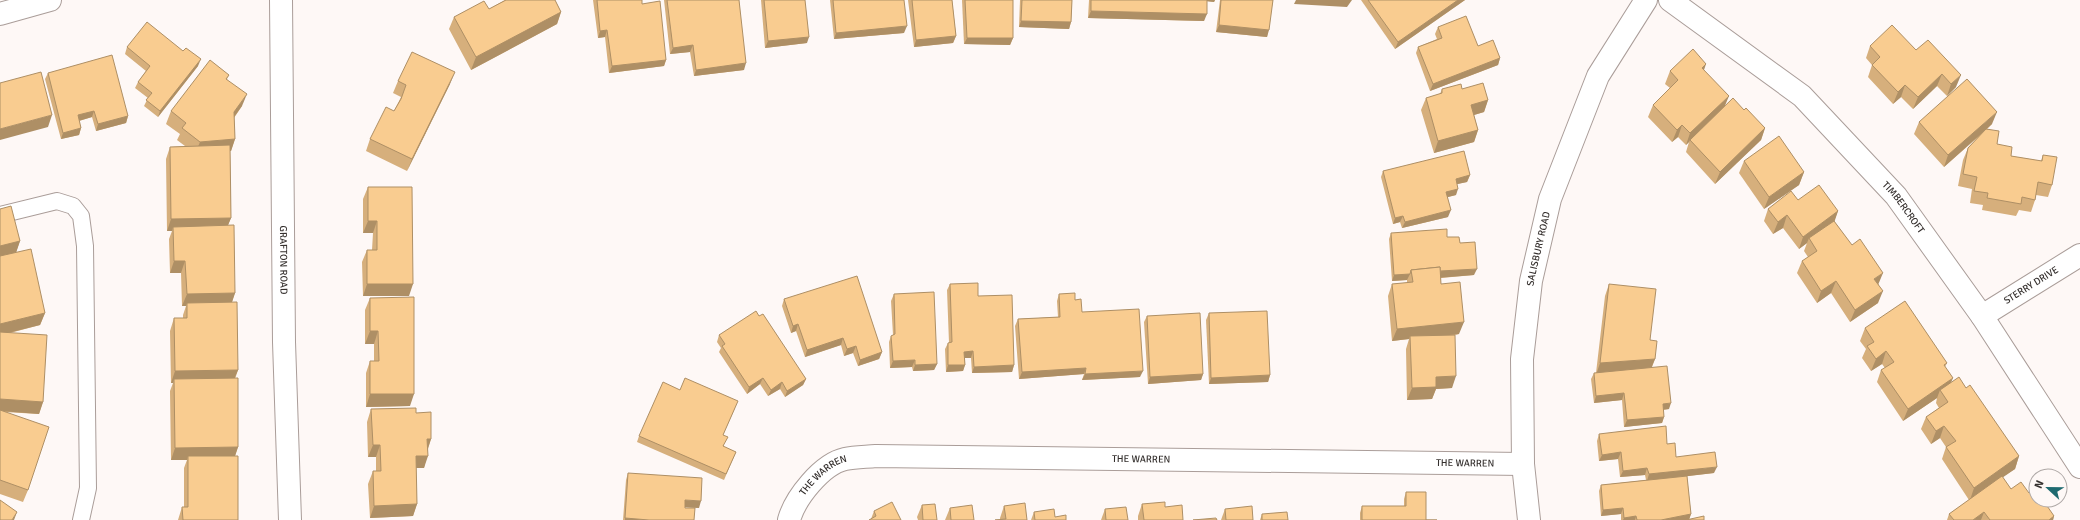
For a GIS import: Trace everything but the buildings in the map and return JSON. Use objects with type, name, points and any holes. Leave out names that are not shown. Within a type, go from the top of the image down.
[{"type":"street","points":[[0,14],[50,0]]},
{"type":"street","name":"GRAFTON ROAD","points":[[281,0],[284,342],[290,520]]},
{"type":"street","name":"SALISBURY ROAD","points":[[1529,520],[1523,464],[1522,359],[1531,281],[1550,199],[1598,76],[1646,0]]},
{"type":"street","name":"TIMBERCROFT","points":[[1670,0],[1802,96],[1896,196],[1982,316],[2080,467]]},
{"type":"street","name":"STERRY DRIVE","points":[[1982,316],[2080,255]]},
{"type":"street","name":"THE WARREN","points":[[789,520],[793,507],[817,475],[844,459],[876,456],[1523,464]]},
{"type":"lane","points":[[0,215],[57,201],[73,206],[81,216],[85,246],[88,488],[82,520]]}]
